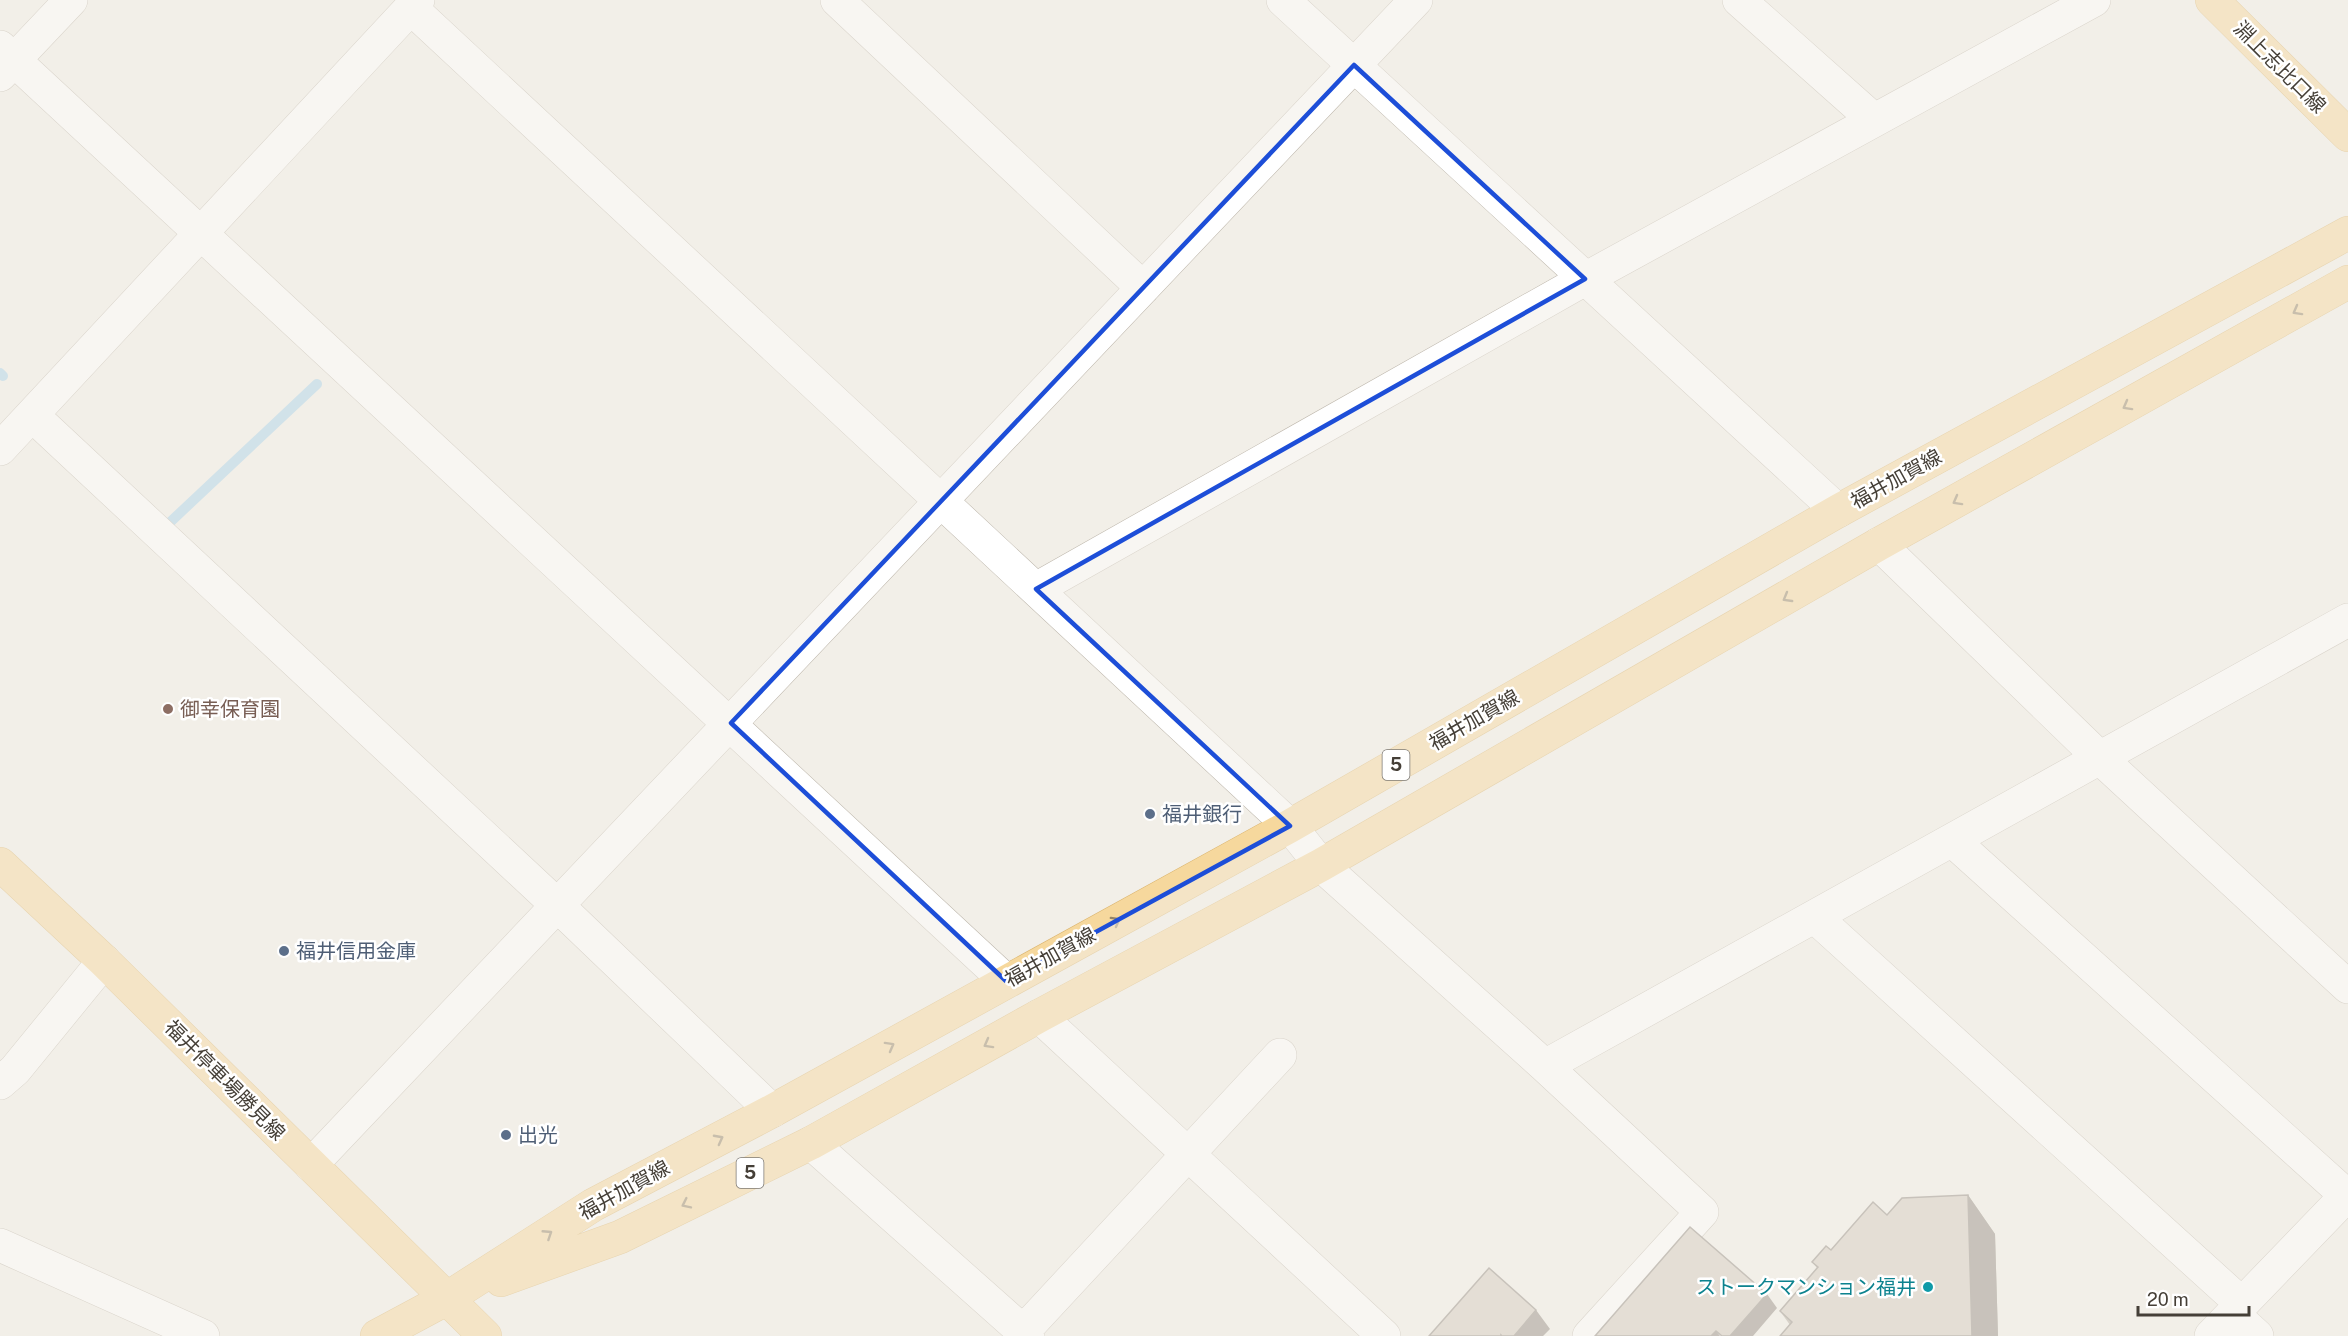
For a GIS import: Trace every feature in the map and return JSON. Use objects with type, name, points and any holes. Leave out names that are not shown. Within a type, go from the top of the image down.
[{"type":"main road","name":"淵上志比口線","points":[[2212,0],[2348,135]]},
{"type":"main road","name":"福井加賀線","points":[[376,1336],[446,1299],[594,1205],[772,1111],[1290,826],[1838,512],[2348,233]]},
{"type":"main road","name":"福井加賀線","points":[[446,1299],[620,1237],[811,1143],[1039,1016],[1321,865],[1879,544],[2348,282]]},
{"type":"main road","name":"福井停車場勝見線","points":[[0,864],[104,961],[484,1336]]},
{"type":"street","points":[[71,0],[5,61],[201,233],[731,723],[1006,981]]},
{"type":"street","points":[[837,0],[1143,288]]},
{"type":"street","points":[[1283,0],[1838,512]]},
{"type":"street","points":[[311,1166],[1416,0]]},
{"type":"street","points":[[1739,0],[1874,120]]},
{"type":"street","points":[[1036,589],[1585,279],[2094,0]]},
{"type":"street","points":[[0,449],[415,4],[941,501],[1290,826],[1321,865],[1545,1066],[1702,1212],[1589,1336]]},
{"type":"street","points":[[32,415],[557,905],[772,1111]]},
{"type":"street","points":[[1879,544],[2101,759],[2348,987]]},
{"type":"street","points":[[1545,1066],[2348,620]]},
{"type":"street","points":[[1952,840],[2347,1195],[2229,1318]]},
{"type":"street","points":[[1815,916],[2229,1318],[2257,1336]]},
{"type":"street","points":[[0,1083],[15,1070],[104,961]]},
{"type":"street","points":[[1039,1016],[1384,1336]]},
{"type":"street","points":[[811,1143],[1023,1334],[1280,1054]]},
{"type":"street","points":[[0,1245],[203,1336]]},
{"type":"highlighted area","points":[[1354,65],[1585,279],[1036,589],[1290,826],[1006,981],[731,723]]},
{"type":"building","points":[[1968,1195],[1972,1336],[1780,1336],[1792,1322],[1780,1311],[1818,1267],[1812,1262],[1826,1246],[1831,1250],[1873,1202],[1887,1215],[1902,1198]]},
{"type":"building","points":[[1690,1227],[1767,1294],[1730,1336],[1722,1336],[1716,1331],[1711,1336],[1595,1336]]},
{"type":"building","points":[[1489,1268],[1536,1310],[1514,1336],[1429,1336]]},
{"type":"waterway","points":[[0,373],[3,376]]},
{"type":"waterway","points":[[162,522],[166,526],[317,384]]},
{"type":"place","name":"御幸保育園","points":[[168,709]]},
{"type":"place","name":"福井銀行","points":[[1150,814]]},
{"type":"place","name":"福井信用金庫","points":[[284,951]]},
{"type":"place","name":"出光","points":[[506,1135]]},
{"type":"place","name":"ストークマンション福井","points":[[1928,1287]]}]
